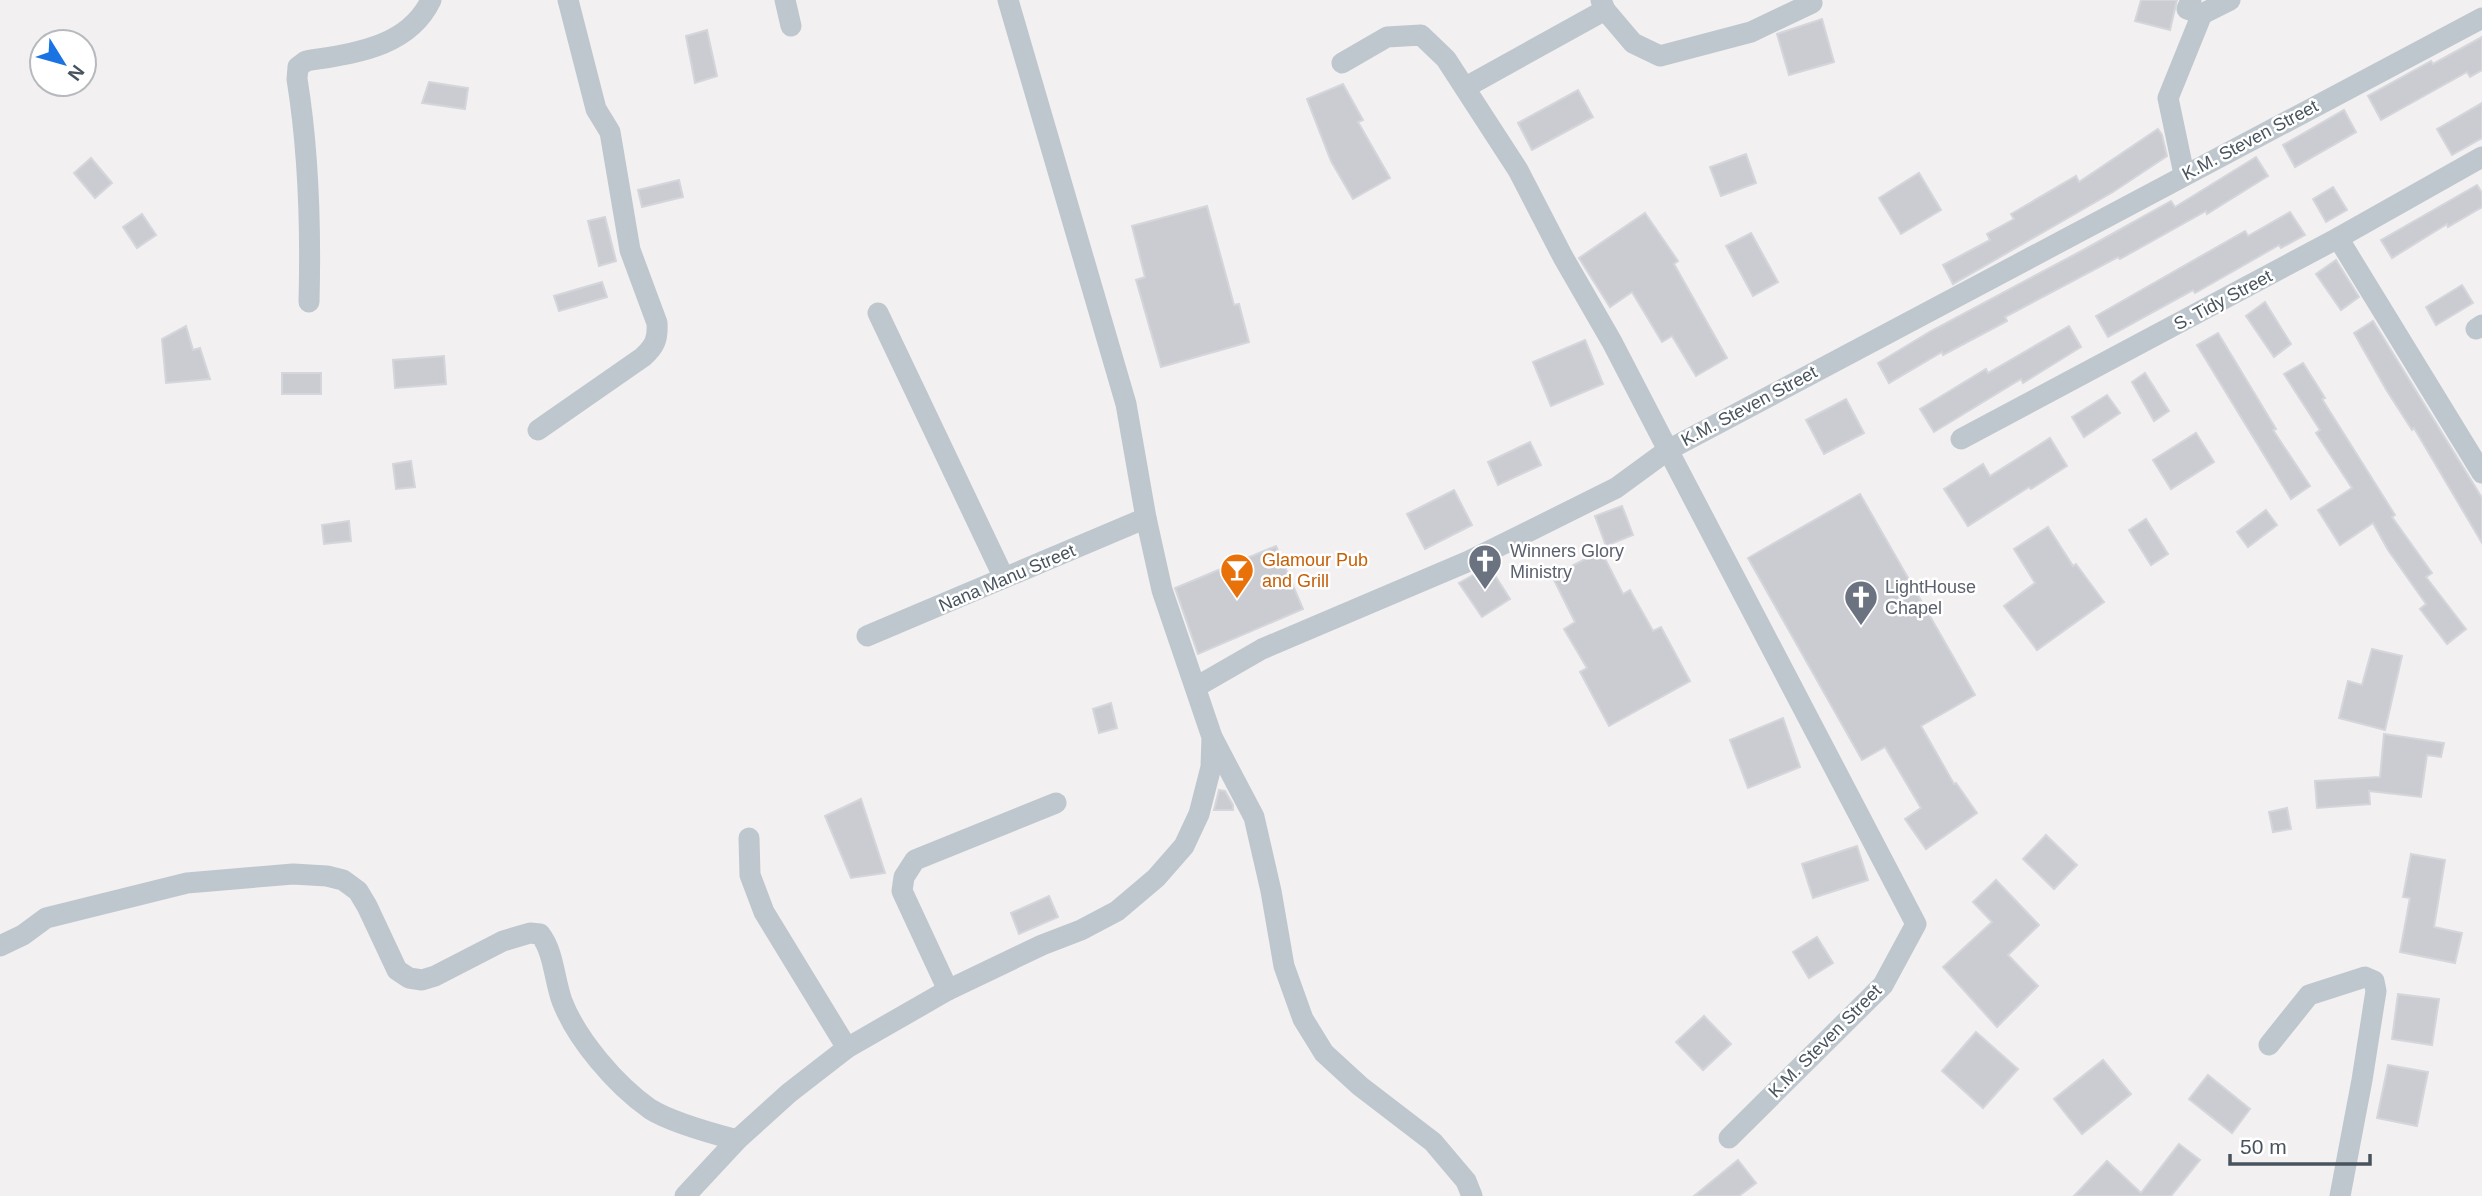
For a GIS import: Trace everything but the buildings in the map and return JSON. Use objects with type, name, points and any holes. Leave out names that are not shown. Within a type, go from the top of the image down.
[{"type":"street","points":[[309,302],[309,163],[297,79],[298,67],[306,61],[387,43],[422,18],[431,0]]},
{"type":"street","points":[[538,430],[643,357],[657,341],[657,323],[630,250],[610,132],[596,109],[568,0]]},
{"type":"street","points":[[785,0],[791,26]]},
{"type":"street","points":[[1008,0],[1126,404],[1161,590],[1212,737],[1254,817],[1284,966],[1303,1019],[1324,1053],[1360,1086],[1433,1142],[1466,1181],[1472,1196]]},
{"type":"street","points":[[2184,174],[2168,98],[2196,7],[2230,0]]},
{"type":"street","points":[[1466,87],[1603,5],[1633,43],[1660,56],[1751,32],[1812,3]]},
{"type":"street","name":"K.M. Steven Street","points":[[1729,1138],[1883,985],[1916,924],[1668,450],[2482,18]]},
{"type":"street","points":[[1196,687],[1262,649],[1469,561],[1616,488],[1668,450],[1518,170],[1446,59],[1421,35],[1387,37],[1342,62]]},
{"type":"street","name":"S. Tidy Street","points":[[1961,439],[2338,239],[2482,157]]},
{"type":"street","points":[[2338,239],[2482,472]]},
{"type":"street","points":[[878,313],[1004,578]]},
{"type":"street","name":"Nana Manu Street","points":[[867,636],[1146,518]]},
{"type":"street","points":[[685,1196],[737,1140],[789,1093],[847,1048],[948,990],[1118,911],[1156,878],[1184,846],[1199,814],[1211,767],[1212,737]]},
{"type":"street","points":[[948,990],[902,891],[904,877],[915,860],[1056,803]]},
{"type":"street","points":[[749,838],[750,875],[764,912],[847,1048]]},
{"type":"street","points":[[0,946],[23,935],[46,918],[187,883],[293,874],[343,880],[358,891],[397,970],[409,978],[422,980],[435,976],[503,942],[530,933],[540,934],[547,943],[562,1000],[589,1049],[652,1110],[712,1134],[737,1140]]},
{"type":"street","points":[[2269,1045],[2309,995],[2365,977],[2374,981],[2376,991],[2362,1080],[2340,1196]]},
{"type":"place","name":"Winners Glory Ministry","points":[[1485,591]]},
{"type":"place","name":"Glamour Pub and Grill","points":[[1237,600]]},
{"type":"place","name":"LightHouse Chapel","points":[[1861,627]]}]
